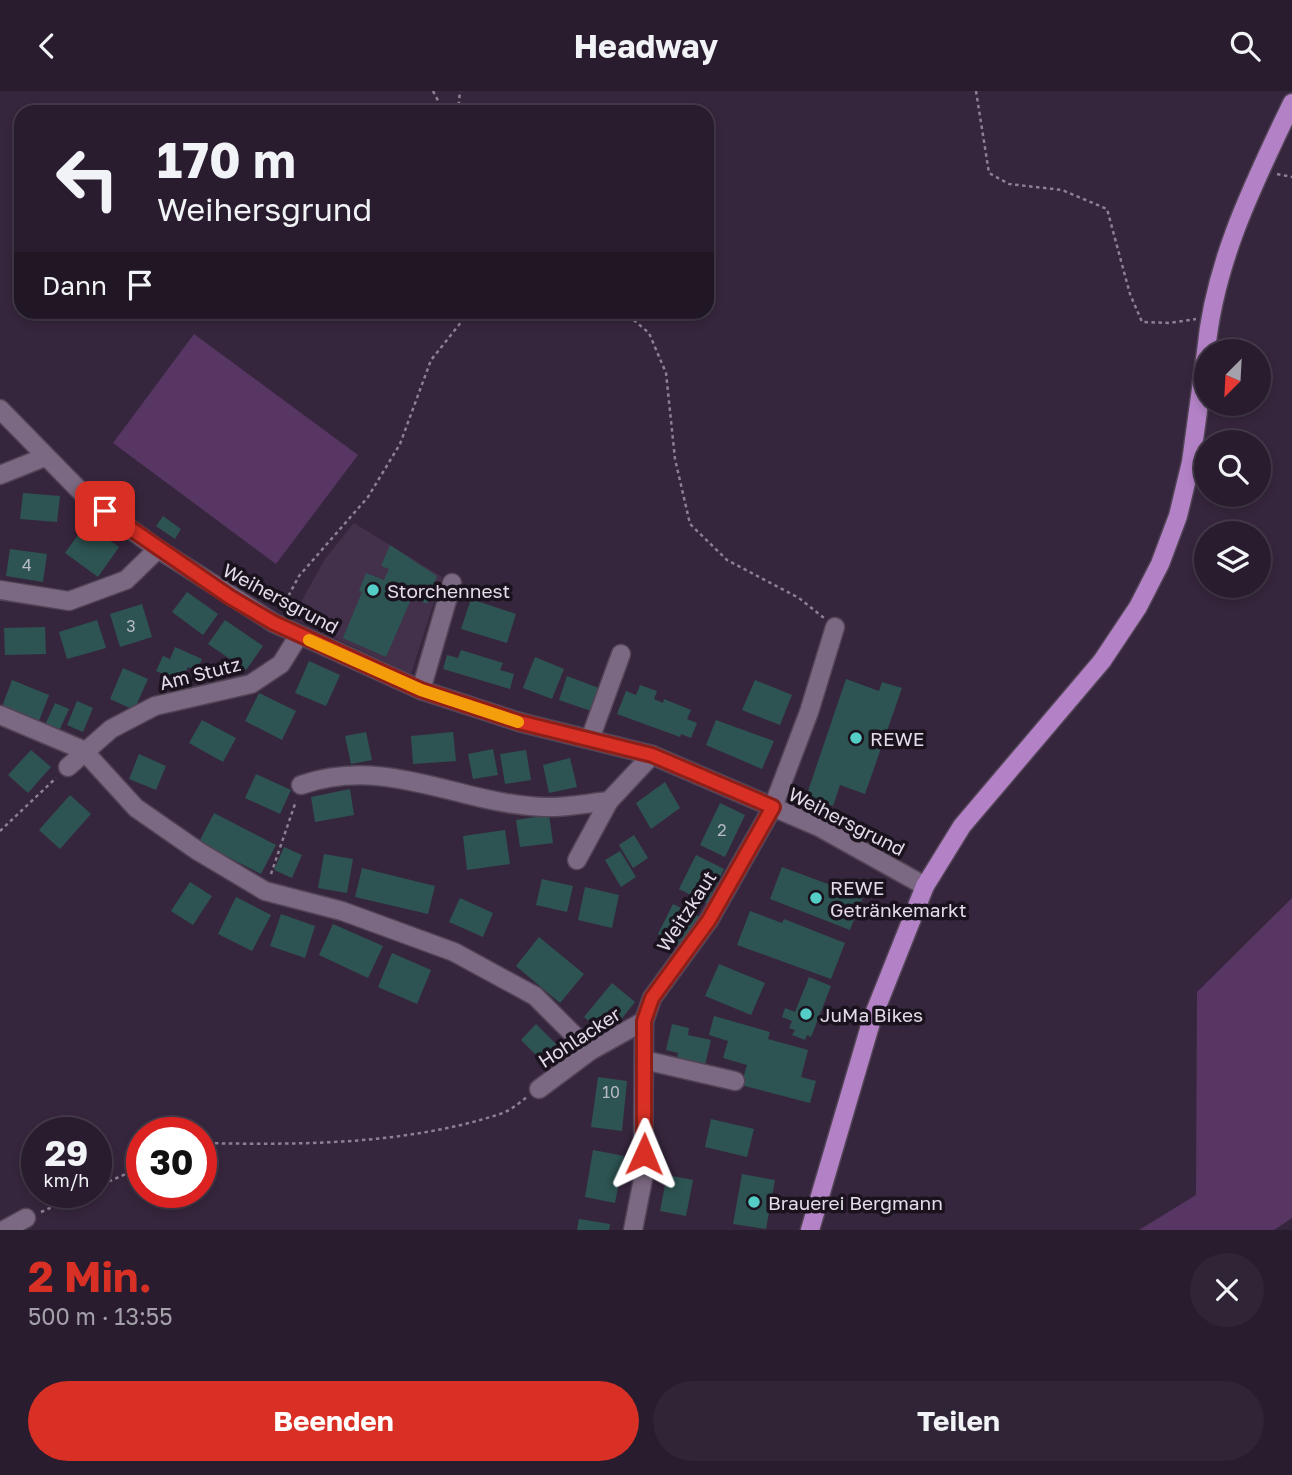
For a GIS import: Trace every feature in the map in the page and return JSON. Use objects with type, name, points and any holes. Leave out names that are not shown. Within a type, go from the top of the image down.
[{"type":"main road","points":[[1207,339],[1210,315],[1239,216],[1292,103]]},
{"type":"main road","points":[[810,1230],[872,1019],[925,886],[962,826],[1102,661],[1138,607],[1160,564],[1178,516],[1198,417]]},
{"type":"street","name":"Weihersgrund","points":[[0,409],[87,498],[158,549],[274,623],[421,690],[519,722],[652,755],[819,827],[925,886]]},
{"type":"street","points":[[0,475],[45,457]]},
{"type":"street","points":[[0,590],[69,601],[127,580],[158,549]]},
{"type":"street","points":[[421,690],[452,583]]},
{"type":"street","name":"Weitzkaut","points":[[633,1230],[643,1179],[644,1021],[652,998],[709,920],[773,807],[809,712],[835,627]]},
{"type":"street","name":"Am Stutz","points":[[68,767],[83,750],[111,729],[155,706],[251,684],[281,664],[299,635]]},
{"type":"street","points":[[590,739],[621,654]]},
{"type":"street","points":[[0,715],[83,750],[136,808],[198,851],[265,891],[342,911],[454,952],[535,996],[590,1051]]},
{"type":"street","points":[[577,860],[609,801],[652,755]]},
{"type":"street","points":[[301,785],[327,776],[358,773],[408,778],[482,797],[545,807],[609,801]]},
{"type":"street","name":"Hohlacker","points":[[539,1089],[590,1051],[644,1021]]},
{"type":"street","points":[[644,1060],[735,1081]]},
{"type":"street","points":[[4,1230],[26,1218]]},
{"type":"path","points":[[975,91],[989,173],[1009,184],[1062,190],[1107,209],[1133,304],[1142,322],[1169,323],[1210,315]]},
{"type":"path","points":[[274,623],[299,576],[368,498],[400,443],[431,360],[464,319]]},
{"type":"path","points":[[632,319],[649,333],[666,373],[676,459],[690,524],[727,560],[799,598],[835,627]]},
{"type":"path","points":[[0,831],[68,767]]},
{"type":"path","points":[[265,891],[301,785]]},
{"type":"path","points":[[217,1143],[341,1142],[425,1131],[503,1114],[539,1089]]},
{"type":"path","points":[[26,1218],[49,1208]]},
{"type":"shaded area","points":[[194,334],[358,455],[276,564],[113,443]]},
{"type":"shaded area","name":"Storchennest","points":[[354,523],[442,577],[411,674],[292,618],[325,559]]},
{"type":"shaded area","points":[[1292,898],[1292,1218],[1274,1230],[1139,1230],[1196,1195],[1197,992]]},
{"type":"building","points":[[23,493],[60,496],[57,522],[20,519]]},
{"type":"building","points":[[163,516],[181,529],[175,539],[156,526]]},
{"type":"building","points":[[86,524],[119,547],[98,577],[65,553]]},
{"type":"building","points":[[390,545],[437,576],[427,604],[412,597],[386,657],[343,638],[362,592],[359,591],[366,573],[384,580],[389,569],[381,566]]},
{"type":"building","points":[[10,549],[47,554],[43,582],[6,576]]},
{"type":"building","points":[[187,592],[218,614],[203,635],[172,612]]},
{"type":"building","points":[[471,599],[516,614],[507,643],[461,629]]},
{"type":"building","points":[[142,604],[152,637],[120,647],[110,614]]},
{"type":"building","points":[[97,620],[106,648],[67,659],[59,632]]},
{"type":"building","points":[[225,620],[263,646],[246,670],[208,644]]},
{"type":"building","points":[[45,627],[46,654],[5,655],[4,628]]},
{"type":"building","points":[[175,647],[202,659],[197,671],[188,667],[181,682],[156,671],[163,656],[170,659]]},
{"type":"building","points":[[461,650],[503,663],[500,670],[514,674],[510,689],[443,669],[447,655],[458,658]]},
{"type":"building","points":[[535,657],[564,669],[552,699],[523,688]]},
{"type":"building","points":[[309,661],[340,675],[326,706],[295,693]]},
{"type":"building","points":[[123,668],[148,679],[134,710],[110,699]]},
{"type":"building","points":[[567,676],[599,688],[591,711],[559,700]]},
{"type":"building","name":"REWE","points":[[846,679],[879,691],[882,682],[902,688],[865,794],[840,785],[833,806],[806,797]]},
{"type":"building","points":[[12,680],[49,695],[39,721],[2,707]]},
{"type":"building","points":[[755,680],[792,695],[780,725],[742,710]]},
{"type":"building","points":[[640,685],[657,691],[654,699],[663,703],[664,699],[691,710],[687,719],[697,723],[691,738],[681,734],[680,737],[617,714],[626,691],[636,695]]},
{"type":"building","points":[[259,693],[296,711],[282,740],[245,721]]},
{"type":"building","points":[[77,701],[93,708],[83,732],[67,725]]},
{"type":"building","points":[[55,703],[69,709],[59,731],[45,725]]},
{"type":"building","points":[[202,720],[236,738],[223,762],[189,743]]},
{"type":"building","points":[[716,720],[774,741],[762,769],[706,745]]},
{"type":"building","points":[[366,732],[372,760],[351,764],[345,736]]},
{"type":"building","points":[[453,732],[456,761],[413,764],[411,736]]},
{"type":"building","points":[[493,749],[498,775],[473,779],[468,754]]},
{"type":"building","points":[[31,750],[51,767],[28,793],[8,775]]},
{"type":"building","points":[[526,750],[531,780],[505,784],[500,754]]},
{"type":"building","points":[[139,754],[166,766],[156,790],[129,779]]},
{"type":"building","points":[[570,758],[577,787],[549,793],[543,765]]},
{"type":"building","points":[[256,774],[291,790],[280,814],[245,798]]},
{"type":"building","points":[[665,782],[680,808],[651,829],[636,803]]},
{"type":"building","points":[[350,789],[354,815],[315,822],[311,797]]},
{"type":"building","points":[[70,795],[91,814],[60,849],[39,830]]},
{"type":"building","points":[[720,803],[745,815],[725,857],[700,845]]},
{"type":"building","points":[[214,813],[276,845],[261,874],[199,842]]},
{"type":"building","points":[[549,815],[553,843],[520,847],[516,820]]},
{"type":"building","points":[[505,830],[510,864],[467,870],[463,836]]},
{"type":"building","points":[[634,835],[648,858],[633,868],[619,845]]},
{"type":"building","points":[[284,847],[302,855],[292,878],[274,870]]},
{"type":"building","points":[[620,851],[636,877],[621,887],[605,860]]},
{"type":"building","points":[[324,854],[353,859],[347,893],[318,888]]},
{"type":"building","points":[[696,855],[724,869],[707,903],[679,889]]},
{"type":"building","name":"REWE Getränkemarkt","points":[[782,867],[863,897],[850,930],[770,899]]},
{"type":"building","points":[[362,868],[435,886],[428,914],[355,897]]},
{"type":"building","points":[[542,879],[573,886],[567,912],[536,905]]},
{"type":"building","points":[[190,882],[212,896],[193,925],[171,911]]},
{"type":"building","points":[[585,887],[619,895],[612,928],[578,920]]},
{"type":"building","points":[[236,897],[271,915],[252,951],[218,934]]},
{"type":"building","points":[[460,898],[493,913],[483,937],[449,922]]},
{"type":"building","points":[[673,904],[700,917],[684,948],[658,934]]},
{"type":"building","points":[[750,911],[782,923],[784,919],[845,943],[831,979],[737,945]]},
{"type":"building","points":[[281,914],[315,926],[305,958],[270,946]]},
{"type":"building","points":[[333,924],[383,946],[368,978],[319,955]]},
{"type":"building","points":[[539,937],[584,974],[560,1003],[516,966]]},
{"type":"building","points":[[392,953],[431,970],[417,1004],[378,987]]},
{"type":"building","points":[[719,964],[765,983],[751,1015],[705,996]]},
{"type":"building","points":[[809,977],[831,986],[811,1037],[807,1035],[805,1040],[792,1035],[795,1030],[789,1028],[792,1021],[782,1017],[785,1008],[795,1012]]},
{"type":"building","points":[[612,983],[635,1002],[608,1036],[584,1017]]},
{"type":"building","points":[[714,1016],[770,1032],[768,1039],[808,1050],[801,1077],[816,1081],[810,1103],[741,1085],[747,1065],[723,1058],[728,1041],[709,1035]]},
{"type":"building","points":[[536,1024],[557,1045],[541,1060],[521,1040]]},
{"type":"building","points":[[672,1024],[689,1028],[688,1035],[711,1040],[705,1065],[677,1059],[678,1053],[666,1050]]},
{"type":"building","points":[[598,1077],[627,1081],[622,1131],[591,1127]]},
{"type":"building","points":[[711,1119],[754,1129],[747,1157],[705,1147]]},
{"type":"building","points":[[593,1150],[624,1156],[615,1203],[585,1197]]},
{"type":"building","name":"Brauerei Bergmann","points":[[742,1174],[775,1180],[766,1229],[733,1224]]},
{"type":"building","points":[[667,1175],[693,1180],[686,1216],[660,1211]]},
{"type":"building","points":[[579,1219],[610,1224],[609,1230],[577,1230]]},
{"type":"slow traffic","points":[[309,640],[421,690],[518,722]]},
{"type":"place","name":"Storchennest","points":[[373,590]]},
{"type":"place","name":"REWE","points":[[856,738]]},
{"type":"place","name":"REWE Getränkemarkt","points":[[816,898]]},
{"type":"place","name":"JuMa Bikes","points":[[806,1014]]},
{"type":"place","name":"Brauerei Bergmann","points":[[754,1202]]},
{"type":"route","points":[[105,511],[230,597],[274,623],[421,690],[519,722],[652,755],[773,807],[709,920],[652,998],[644,1021],[644,1154]]}]
